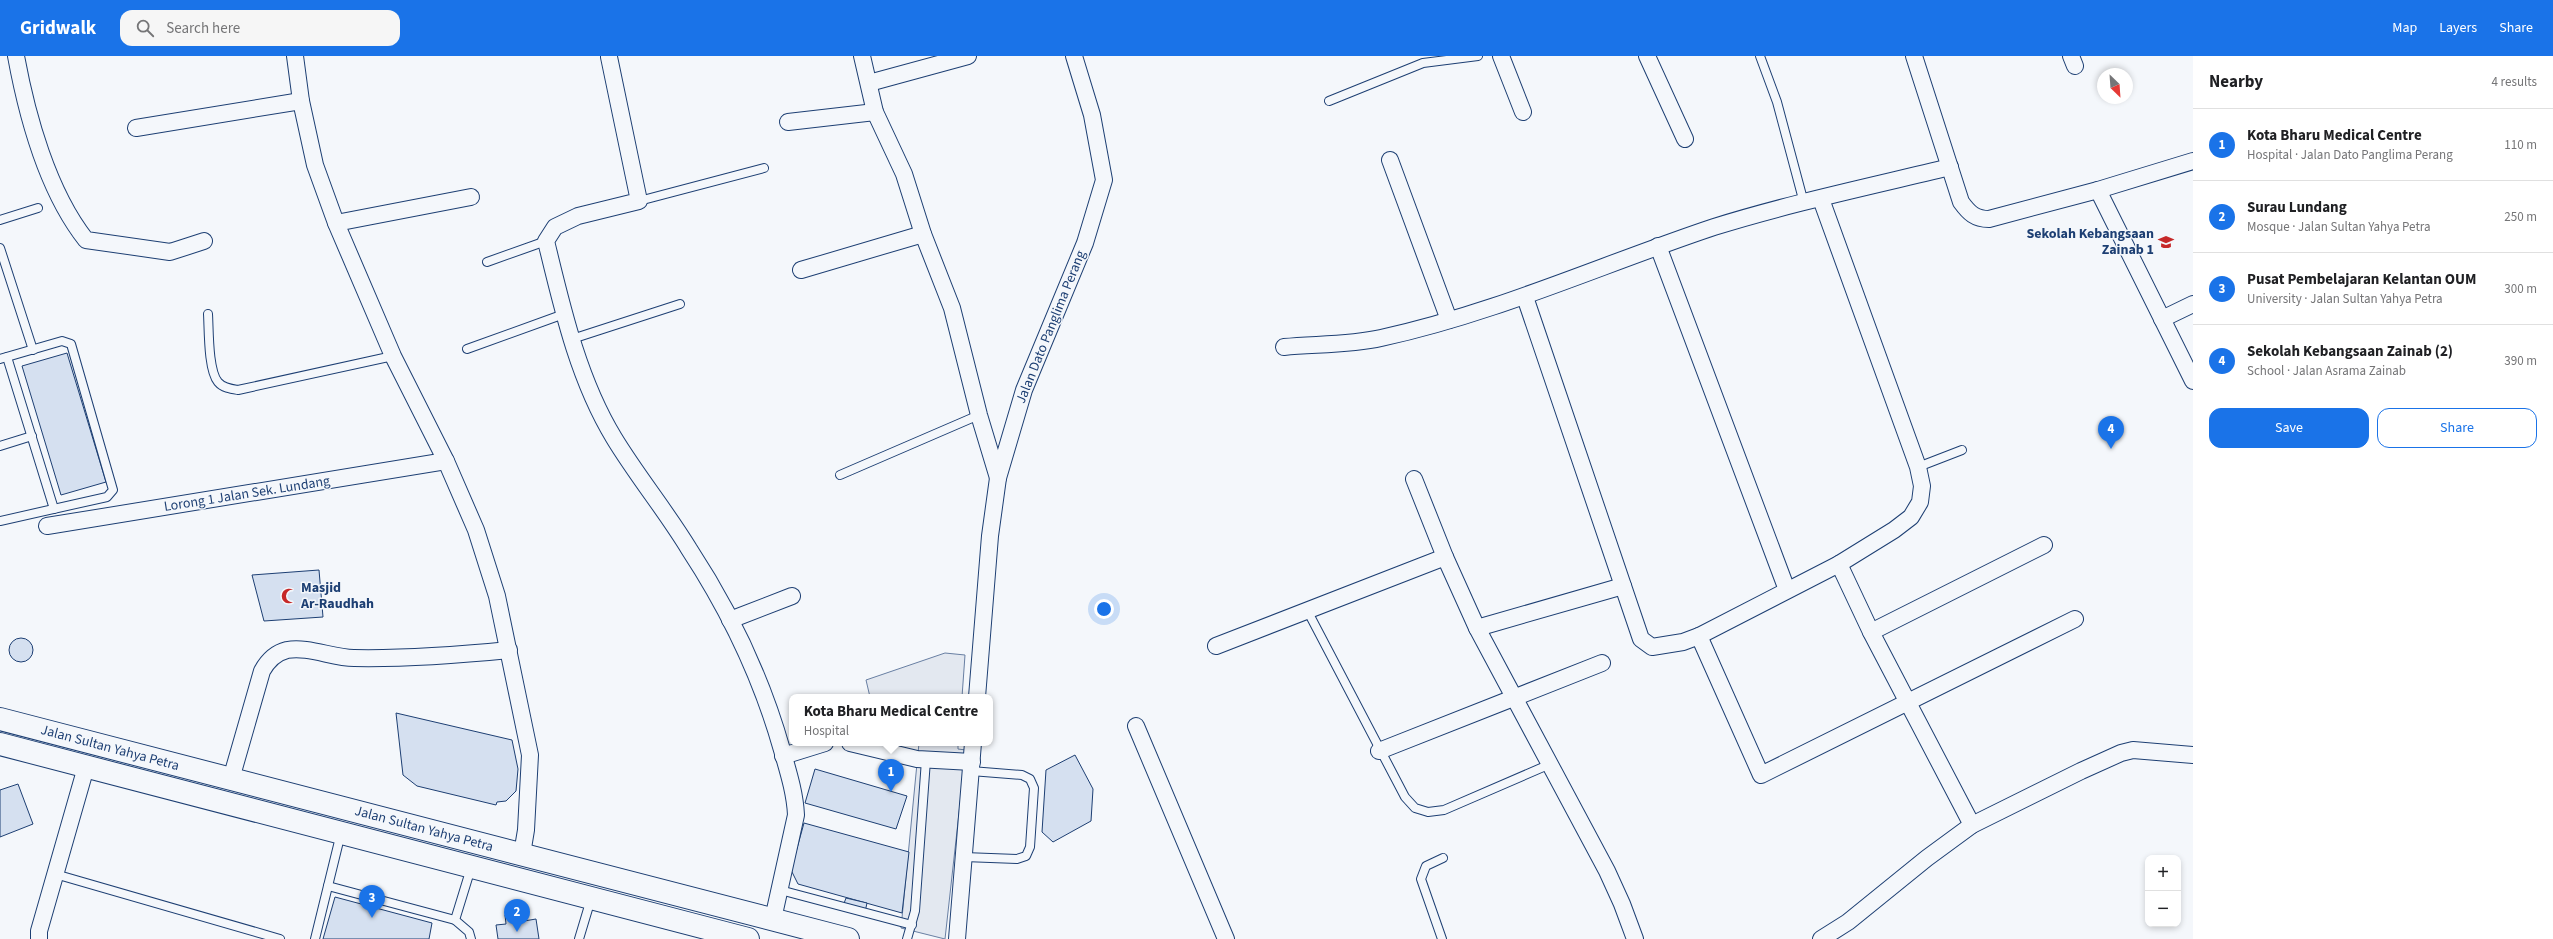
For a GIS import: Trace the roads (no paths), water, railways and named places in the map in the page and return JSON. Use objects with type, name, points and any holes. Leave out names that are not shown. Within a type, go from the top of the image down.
[{"type":"highway","name":"Jalan Sultan Yahya Petra","points":[[0,719],[848,939]]},
{"type":"highway","name":"Jalan Sultan Yahya Petra","points":[[0,744],[748,939]]},
{"type":"street","points":[[16,56],[26,108],[46,164],[73,224],[86,240],[120,247],[170,252],[204,241]]},
{"type":"street","points":[[295,56],[301,101],[315,165],[336,223],[393,356],[446,461],[476,530],[497,596],[531,764],[522,854]]},
{"type":"street","points":[[862,56],[875,112],[904,174],[923,234],[952,308],[978,415],[998,478]]},
{"type":"street","points":[[869,82],[968,56]]},
{"type":"street","name":"Jalan Dato Panglima Perang","points":[[977,694],[990,536],[998,478],[1024,390],[1085,243],[1104,180],[1092,115],[1074,56]]},
{"type":"street","points":[[1501,56],[1523,112]]},
{"type":"street","points":[[1647,56],[1685,139]]},
{"type":"street","points":[[1914,56],[1961,202],[1971,215],[1980,219],[1990,219],[2098,190],[2193,161]]},
{"type":"street","points":[[608,57],[638,201],[578,216],[555,226],[546,241],[564,314],[595,401],[614,438],[690,549],[730,620],[770,712],[796,800],[796,815],[773,919]]},
{"type":"street","points":[[136,128],[301,101]]},
{"type":"street","points":[[788,122],[875,112]]},
{"type":"street","points":[[1390,160],[1449,320]]},
{"type":"street","points":[[1284,347],[1380,338],[1449,320],[1524,297],[1658,246],[1717,227],[1804,203],[1950,167]]},
{"type":"street","points":[[2098,190],[2193,381]]},
{"type":"street","points":[[336,223],[470,197]]},
{"type":"street","points":[[1524,297],[1642,639],[1652,647],[1684,642],[1700,636],[1839,564],[1894,530],[1911,517],[1920,502],[1922,486],[1918,467],[1821,199]]},
{"type":"street","points":[[801,270],[923,234]]},
{"type":"street","points":[[1658,246],[1787,590]]},
{"type":"street","points":[[2162,319],[2193,304]]},
{"type":"street","name":"Lorong 1 Jalan Sek. Lundang","points":[[47,526],[446,461]]},
{"type":"street","points":[[1414,479],[1444,557],[1477,628],[1512,697],[1606,872],[1622,904],[1634,939]]},
{"type":"street","points":[[1871,632],[2044,545]]},
{"type":"street","points":[[1216,646],[1444,557]]},
{"type":"street","points":[[1839,564],[1871,632],[1972,825]]},
{"type":"street","points":[[1477,628],[1623,586]]},
{"type":"street","points":[[730,620],[792,596]]},
{"type":"street","points":[[1700,636],[1761,775],[2075,618]]},
{"type":"street","points":[[231,779],[262,670],[268,661],[277,654],[288,650],[301,650],[352,658],[456,656],[509,650]]},
{"type":"street","points":[[1379,751],[1512,697],[1602,663]]},
{"type":"street","points":[[1136,726],[1226,939]]},
{"type":"street","points":[[783,756],[815,746]]},
{"type":"street","points":[[863,746],[926,760],[971,767]]},
{"type":"street","points":[[957,939],[973,746]]},
{"type":"street","points":[[1821,939],[1848,922],[1921,862],[1972,825],[2121,753],[2149,750],[2193,755]]},
{"type":"street","points":[[39,939],[55,874],[86,767]]},
{"type":"lane","points":[[1328,101],[1422,60],[1478,56]]},
{"type":"lane","points":[[1760,56],[1777,102],[1804,203]]},
{"type":"lane","points":[[638,201],[764,168]]},
{"type":"lane","points":[[0,220],[38,208]]},
{"type":"lane","points":[[487,262],[546,241]]},
{"type":"lane","points":[[0,248],[33,350]]},
{"type":"lane","points":[[572,339],[680,304]]},
{"type":"lane","points":[[208,314],[212,368],[218,383],[228,389],[238,390],[393,356]]},
{"type":"lane","points":[[467,349],[564,314]]},
{"type":"lane","points":[[0,521],[54,509],[107,497],[113,490],[71,344],[62,341],[4,358],[32,436],[54,509]]},
{"type":"lane","points":[[840,475],[978,415]]},
{"type":"lane","points":[[0,446],[32,436]]},
{"type":"lane","points":[[1918,467],[1962,450]]},
{"type":"lane","points":[[1307,610],[1379,751],[1405,796],[1415,808],[1428,812],[1444,810],[1548,765]]},
{"type":"lane","points":[[907,939],[915,911],[926,760]]},
{"type":"lane","points":[[964,857],[1017,859],[1026,856],[1030,847],[1034,788],[1030,779],[1022,775],[971,767]]},
{"type":"lane","points":[[315,939],[341,833]]},
{"type":"lane","points":[[1442,939],[1421,879],[1426,866],[1443,858]]},
{"type":"lane","points":[[455,920],[471,867]]},
{"type":"lane","points":[[55,874],[280,939]]},
{"type":"lane","points":[[328,886],[455,920],[469,932],[471,939]]},
{"type":"lane","points":[[780,890],[912,925]]},
{"type":"lane","points":[[579,939],[592,898]]},
{"type":"place","name":"Sekolah Kebangsaan Zainab 1","points":[[2166,242]]},
{"type":"place","name":"Sekolah Kebangsaan Zainab (2)","points":[[2111,449]]},
{"type":"place","name":"Masjid Ar-Raudhah","points":[[289,596]]},
{"type":"place","name":"Kota Bharu Medical Centre","points":[[891,792]]},
{"type":"place","name":"Pusat Pembelajaran Kelantan OUM","points":[[372,918]]},
{"type":"place","name":"Surau Lundang","points":[[517,932]]}]
